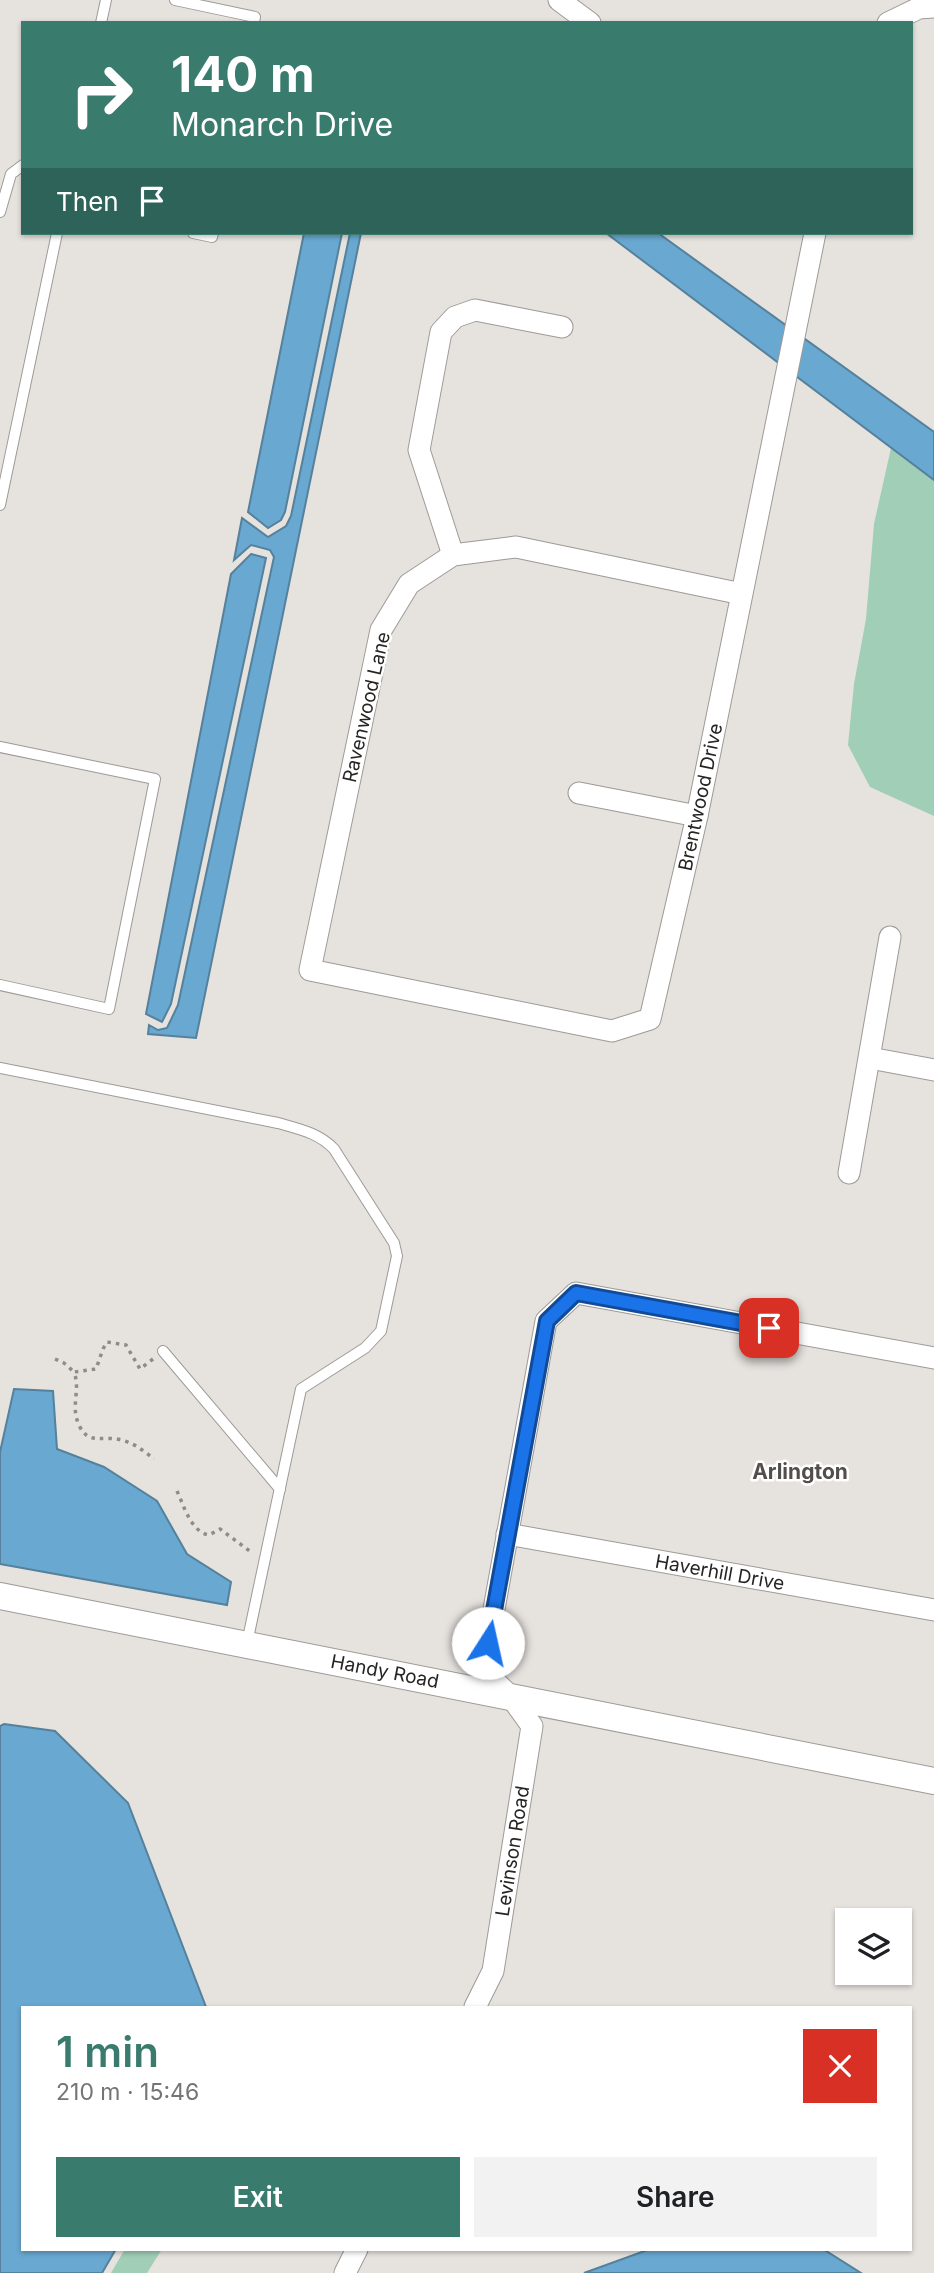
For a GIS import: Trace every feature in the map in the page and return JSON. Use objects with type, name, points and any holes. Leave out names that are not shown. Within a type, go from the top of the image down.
[{"type":"street","points":[[559,0],[587,21]]},
{"type":"street","points":[[892,21],[923,5]]},
{"type":"street","name":"Brentwood Drive","points":[[310,970],[612,1031],[650,1019],[697,816],[815,235]]},
{"type":"street","points":[[453,555],[419,450],[441,332],[455,317],[475,310],[562,327]]},
{"type":"street","name":"Ravenwood Lane","points":[[310,970],[381,630],[409,584],[453,555],[516,547],[742,594]]},
{"type":"street","points":[[579,793],[697,816]]},
{"type":"street","points":[[849,1173],[890,937]]},
{"type":"street","points":[[870,1058],[934,1070]]},
{"type":"street","points":[[507,1534],[547,1321],[576,1293],[934,1358]]},
{"type":"street","name":"Haverhill Drive","points":[[507,1534],[934,1610]]},
{"type":"street","name":"Levinson Road","points":[[476,2006],[493,1971],[532,1726],[511,1697],[483,1670],[507,1534]]},
{"type":"street","name":"Handy Road","points":[[0,1596],[934,1781]]},
{"type":"street","points":[[345,2273],[356,2251]]},
{"type":"lane","points":[[101,21],[106,0]]},
{"type":"lane","points":[[175,0],[255,17],[254,21]]},
{"type":"lane","points":[[0,212],[12,174],[21,167]]},
{"type":"lane","points":[[0,505],[57,235]]},
{"type":"lane","points":[[0,747],[155,779],[109,1009],[0,985]]},
{"type":"lane","points":[[0,1068],[309,1131],[334,1149],[394,1243],[397,1256],[381,1331],[365,1348],[301,1389],[247,1643]]},
{"type":"lane","points":[[163,1351],[280,1489]]},
{"type":"path","points":[[74,1372],[96,1369],[107,1342],[126,1345],[140,1369],[163,1351]]},
{"type":"path","points":[[55,1359],[74,1372],[77,1384],[74,1409],[82,1432],[90,1439],[98,1441],[125,1441],[154,1459]]},
{"type":"path","points":[[177,1491],[201,1533],[209,1535],[220,1529],[265,1562]]},
{"type":"green space","points":[[891,448],[934,480],[934,816],[870,787],[848,745],[854,684],[866,619],[874,524]]},
{"type":"green space","points":[[124,2251],[161,2251],[147,2273],[111,2273]]},
{"type":"water","points":[[304,235],[342,235],[285,512],[281,520],[268,528],[248,512]]},
{"type":"water","points":[[350,235],[361,235],[196,1038],[148,1034],[149,1025],[158,1030],[167,1028],[178,1005],[274,557],[270,550],[251,545],[234,560],[242,518],[268,537],[286,526],[291,516]]},
{"type":"water","points":[[609,235],[661,235],[934,432],[934,480]]},
{"type":"water","points":[[251,554],[266,558],[171,1004],[162,1022],[146,1014],[231,574]]},
{"type":"water","points":[[14,1389],[53,1391],[57,1449],[104,1467],[157,1501],[187,1554],[231,1582],[227,1605],[0,1564],[0,1452]]},
{"type":"water","points":[[4,1724],[55,1731],[128,1803],[206,2006],[21,2006],[21,2251],[115,2251],[102,2273],[0,2273],[0,1726]]},
{"type":"water","points":[[644,2251],[826,2251],[861,2273],[584,2273]]},
{"type":"district","name":"Arlington","points":[[800,1472]]},
{"type":"route","points":[[488,1643],[547,1321],[576,1293],[769,1328]]}]
